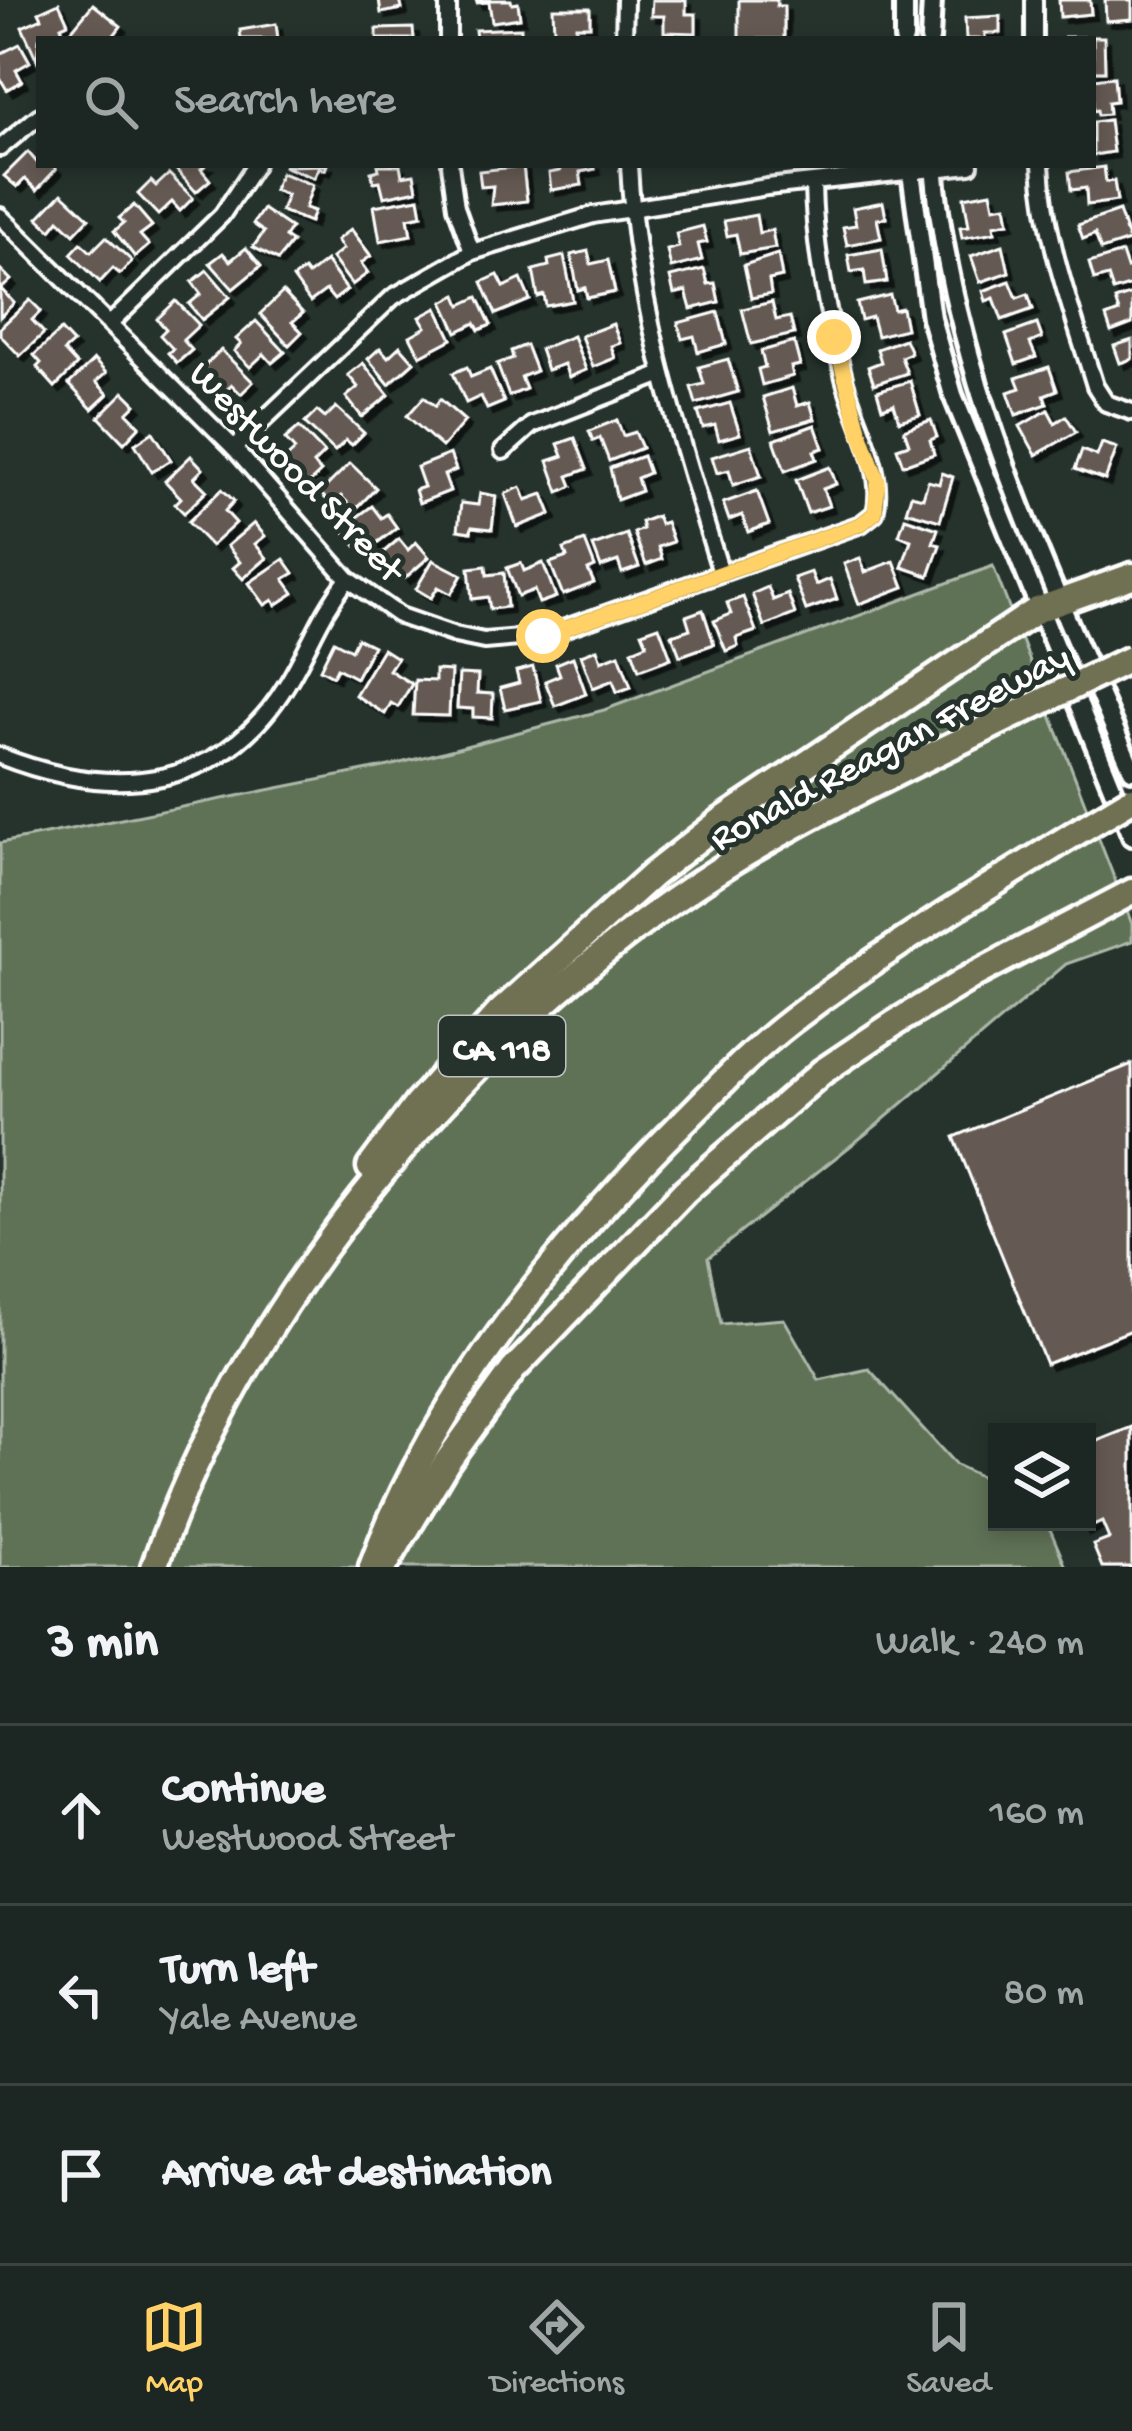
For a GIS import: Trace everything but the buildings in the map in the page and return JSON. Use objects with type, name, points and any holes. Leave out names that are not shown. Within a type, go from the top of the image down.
[{"type":"highway","points":[[269,1327],[311,1250],[417,1104],[499,1013],[652,875],[721,821],[1048,605],[1132,577]]},
{"type":"highway","name":"Ronald Reagan Freeway","points":[[154,1567],[202,1449],[269,1327],[354,1210],[439,1110],[560,991],[622,940],[738,859],[850,796],[1132,658]]},
{"type":"highway","points":[[372,1567],[382,1538],[454,1402],[533,1288],[622,1183],[788,1023],[914,933],[1132,799]]},
{"type":"highway","points":[[384,1567],[446,1463],[513,1370],[685,1191],[822,1072],[895,1023],[974,975],[1132,892]]},
{"type":"street","points":[[448,0],[448,36]]},
{"type":"street","points":[[624,36],[625,0]]},
{"type":"street","points":[[904,0],[904,36]]},
{"type":"street","points":[[930,36],[932,0]]},
{"type":"street","points":[[1034,0],[1034,36]]},
{"type":"street","points":[[0,148],[36,118]]},
{"type":"street","points":[[110,324],[222,215],[253,168]]},
{"type":"street","points":[[450,168],[456,207],[472,252]]},
{"type":"street","points":[[629,168],[631,211],[661,376],[722,574]]},
{"type":"street","points":[[234,448],[393,297],[472,252],[551,226],[767,187],[910,168],[931,318],[953,395],[1048,605],[1132,770]]},
{"type":"street","points":[[934,168],[956,297],[976,374],[1048,605],[1132,836]]},
{"type":"street","points":[[1041,168],[1043,206],[1054,255],[1095,386],[1106,403],[1127,411]]},
{"type":"street","name":"Westwood Street","points":[[0,216],[234,448],[348,579],[400,616],[454,635],[511,641],[590,622],[861,524],[875,513],[878,481],[834,337],[817,243],[813,184]]},
{"type":"street","points":[[502,451],[532,425],[661,376]]},
{"type":"street","points":[[0,756],[103,784],[164,778],[194,766],[237,742],[272,706],[329,603],[348,579]]},
{"type":"green space","points":[[993,566],[1132,924],[1132,941],[1066,964],[877,1125],[708,1258],[721,1324],[784,1319],[819,1380],[869,1369],[956,1465],[988,1480],[988,1531],[1051,1531],[1066,1567],[0,1567],[0,843],[389,766],[604,710]]},
{"type":"route","points":[[543,636],[861,524],[875,513],[878,481],[834,337]]}]
